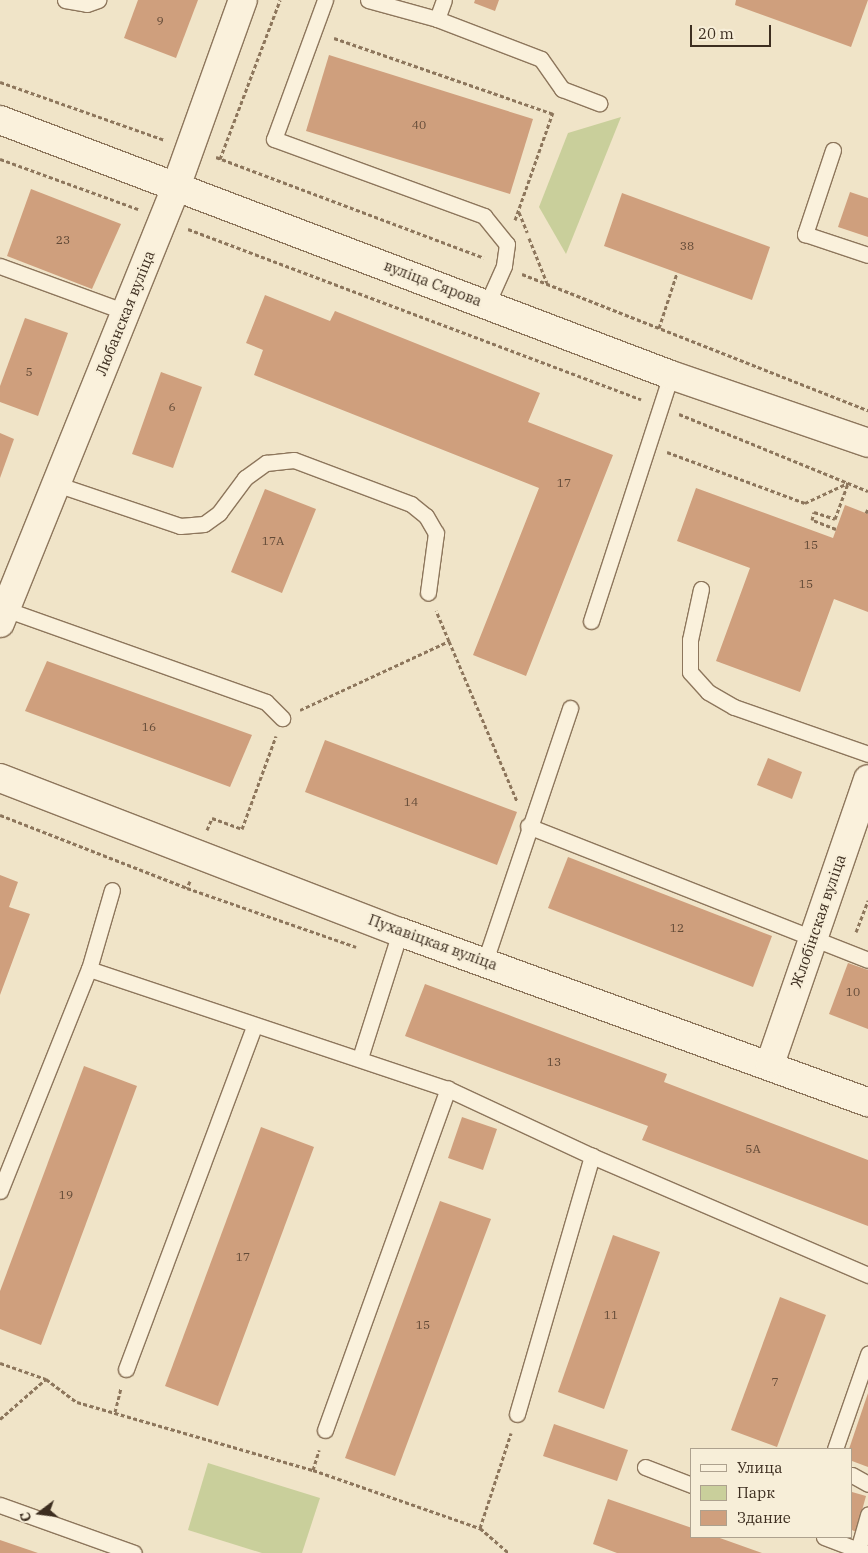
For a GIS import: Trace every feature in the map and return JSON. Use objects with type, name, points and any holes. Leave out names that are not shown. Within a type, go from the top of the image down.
[{"type":"street","name":"Любанская вуліца","points":[[3,616],[53,483],[126,312],[177,184],[243,0]]},
{"type":"street","name":"вуліца Сярова","points":[[0,120],[177,184],[671,375],[868,443]]},
{"type":"street","name":"Пухавіцкая вуліца","points":[[0,778],[400,932],[770,1064],[868,1102]]},
{"type":"street","name":"Жлобінская вуліца","points":[[770,1064],[811,938],[868,779]]},
{"type":"lane","points":[[65,0],[88,4],[98,0]]},
{"type":"lane","points":[[325,0],[274,139],[484,216],[507,244],[504,266],[487,304]]},
{"type":"lane","points":[[368,0],[437,18],[541,59],[562,89],[599,103]]},
{"type":"lane","points":[[437,18],[444,0]]},
{"type":"lane","points":[[833,150],[805,234],[868,255]]},
{"type":"lane","points":[[0,266],[126,312]]},
{"type":"lane","points":[[591,621],[663,407],[671,375]]},
{"type":"lane","points":[[53,483],[180,526],[204,524],[219,513],[245,478],[266,463],[294,460],[411,504],[426,516],[436,533],[428,592]]},
{"type":"lane","points":[[701,589],[690,640],[690,672],[708,692],[734,707],[868,754]]},
{"type":"lane","points":[[3,616],[266,702],[282,718]]},
{"type":"lane","points":[[485,961],[528,826],[570,708]]},
{"type":"lane","points":[[528,826],[868,960]]},
{"type":"lane","points":[[0,1191],[89,969],[112,890]]},
{"type":"lane","points":[[360,1058],[400,932]]},
{"type":"lane","points":[[89,969],[254,1026],[360,1058],[448,1089],[592,1156],[868,1275]]},
{"type":"lane","points":[[126,1369],[254,1026]]},
{"type":"lane","points":[[325,1430],[448,1089]]},
{"type":"lane","points":[[517,1414],[592,1156]]},
{"type":"lane","points":[[835,1448],[868,1354]]},
{"type":"lane","points":[[645,1467],[690,1484]]},
{"type":"lane","points":[[853,1476],[868,1484]]},
{"type":"lane","points":[[0,1506],[134,1553]]},
{"type":"lane","points":[[827,1538],[862,1551],[868,1514]]},
{"type":"path","points":[[220,159],[280,0]]},
{"type":"path","points":[[314,31],[553,114]]},
{"type":"path","points":[[0,82],[190,148],[504,266],[868,410]]},
{"type":"path","points":[[507,244],[562,89]]},
{"type":"path","points":[[0,159],[663,407],[868,491]]},
{"type":"path","points":[[518,212],[547,284]]},
{"type":"path","points":[[659,328],[677,272]]},
{"type":"path","points":[[650,446],[805,503],[848,482]]},
{"type":"path","points":[[836,530],[812,520],[814,512],[835,518],[848,482]]},
{"type":"path","points":[[866,513],[868,509]]},
{"type":"path","points":[[428,592],[528,826]]},
{"type":"path","points":[[187,888],[212,818],[242,829],[282,718],[449,641]]},
{"type":"path","points":[[0,815],[187,888],[392,960]]},
{"type":"path","points":[[849,952],[868,900]]},
{"type":"path","points":[[0,1363],[46,1379],[77,1402],[313,1470],[480,1528],[509,1553]]},
{"type":"path","points":[[0,1419],[46,1379]]},
{"type":"path","points":[[480,1528],[517,1414]]},
{"type":"green space","points":[[621,117],[566,254],[539,207],[568,133]]},
{"type":"green space","points":[[208,1463],[320,1498],[302,1553],[262,1553],[188,1530]]},
{"type":"building","points":[[138,0],[198,0],[176,58],[124,38]]},
{"type":"building","points":[[475,0],[499,0],[495,11],[474,3]]},
{"type":"building","points":[[736,0],[868,0],[851,47],[735,5]]},
{"type":"building","points":[[329,55],[533,119],[510,194],[306,131]]},
{"type":"building","points":[[31,189],[121,224],[92,289],[7,256]]},
{"type":"building","points":[[850,192],[868,198],[868,237],[838,227]]},
{"type":"building","points":[[622,193],[770,247],[752,300],[604,246]]},
{"type":"building","points":[[265,295],[330,321],[335,311],[540,393],[528,422],[613,455],[526,676],[473,655],[539,488],[254,375],[263,350],[246,343]]},
{"type":"building","points":[[25,318],[68,333],[38,416],[0,402],[0,386]]},
{"type":"building","points":[[161,372],[202,387],[173,468],[132,454]]},
{"type":"building","points":[[0,433],[14,439],[0,478]]},
{"type":"building","points":[[696,488],[833,538],[845,505],[868,514],[868,612],[834,599],[800,692],[716,661],[750,568],[677,541]]},
{"type":"building","points":[[265,489],[316,509],[282,593],[231,572]]},
{"type":"building","points":[[47,661],[252,735],[230,787],[25,711]]},
{"type":"building","points":[[325,740],[517,812],[497,865],[305,792]]},
{"type":"building","points":[[768,758],[802,772],[792,799],[757,785]]},
{"type":"building","points":[[568,857],[772,936],[753,987],[548,908]]},
{"type":"building","points":[[0,875],[18,882],[9,907],[30,914],[0,995]]},
{"type":"building","points":[[848,963],[868,970],[868,1029],[829,1014]]},
{"type":"building","points":[[425,984],[667,1074],[664,1082],[868,1160],[868,1226],[642,1140],[648,1126],[405,1036]]},
{"type":"building","points":[[84,1066],[137,1086],[41,1345],[0,1329],[0,1291]]},
{"type":"building","points":[[462,1117],[497,1129],[483,1170],[448,1158]]},
{"type":"building","points":[[261,1127],[314,1147],[218,1406],[165,1386]]},
{"type":"building","points":[[440,1201],[491,1219],[395,1476],[345,1458]]},
{"type":"building","points":[[613,1235],[660,1252],[604,1409],[558,1392]]},
{"type":"building","points":[[780,1297],[826,1315],[777,1447],[731,1430]]},
{"type":"building","points":[[868,1393],[868,1467],[853,1461],[853,1448],[849,1448]]},
{"type":"building","points":[[554,1424],[628,1450],[617,1481],[543,1456]]},
{"type":"building","points":[[853,1492],[866,1496],[856,1532],[853,1530]]},
{"type":"building","points":[[608,1499],[690,1527],[690,1538],[720,1538],[762,1553],[617,1553],[593,1544]]},
{"type":"building","points":[[0,1540],[38,1553],[0,1553]]}]
